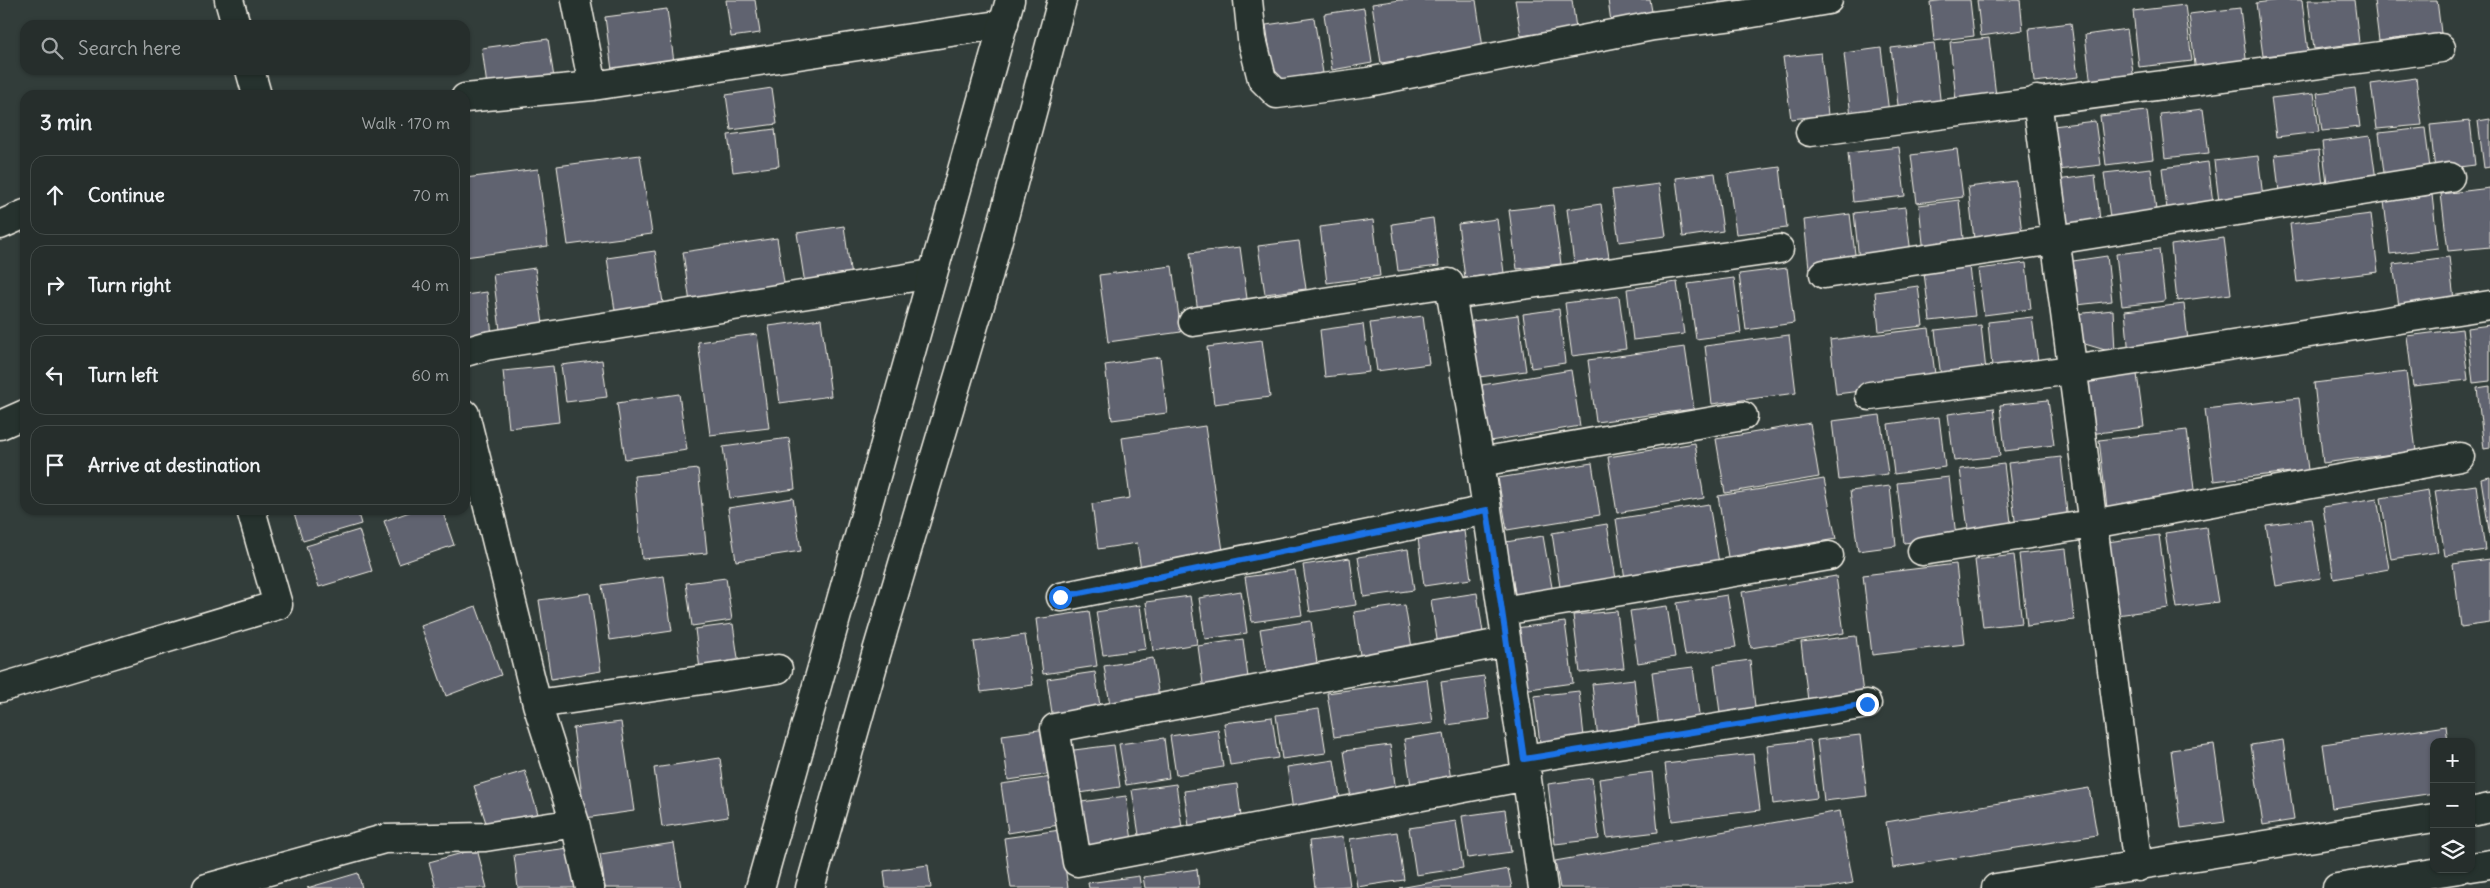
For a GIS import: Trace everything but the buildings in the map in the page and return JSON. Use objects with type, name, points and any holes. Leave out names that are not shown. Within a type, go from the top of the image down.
[{"type":"street","points":[[229,0],[235,20]]},
{"type":"street","points":[[576,0],[593,86]]},
{"type":"street","points":[[810,888],[985,288],[1062,0]]},
{"type":"street","points":[[1248,0],[1252,39],[1262,79],[1277,94],[1368,82],[1653,26],[1741,15],[1828,0]]},
{"type":"street","points":[[470,98],[593,86],[1007,12],[760,888]]},
{"type":"street","points":[[1810,132],[2037,100],[2441,48]]},
{"type":"street","points":[[252,75],[256,90]]},
{"type":"street","points":[[2037,100],[2138,867]]},
{"type":"street","points":[[1824,274],[2055,240],[2450,177]]},
{"type":"street","points":[[0,225],[20,216]]},
{"type":"street","points":[[1451,295],[1779,249]]},
{"type":"street","points":[[470,351],[486,346],[932,274]]},
{"type":"street","points":[[1193,322],[1449,283],[1480,462],[1543,888]]},
{"type":"street","points":[[1870,396],[2072,370],[2490,305]]},
{"type":"street","points":[[0,425],[20,416]]},
{"type":"street","points":[[1480,462],[1743,416]]},
{"type":"street","points":[[470,434],[537,704],[575,823],[590,888]]},
{"type":"street","points":[[1922,551],[2092,524],[2460,457]]},
{"type":"street","points":[[1060,597],[1487,510]]},
{"type":"street","points":[[0,688],[278,605],[252,515]]},
{"type":"street","points":[[1502,610],[1829,556]]},
{"type":"street","points":[[1506,642],[1055,728],[1077,862],[1526,768],[1867,704]]},
{"type":"street","points":[[537,704],[778,669]]},
{"type":"street","points":[[2475,811],[2490,808]]},
{"type":"street","points":[[1996,888],[2138,867],[2430,819]]},
{"type":"street","points":[[207,888],[384,839],[485,837],[575,823]]},
{"type":"street","points":[[2475,866],[2490,864]]},
{"type":"street","points":[[2337,888],[2433,873]]},
{"type":"route","points":[[1060,597],[1487,510],[1524,759],[1867,704]]}]
